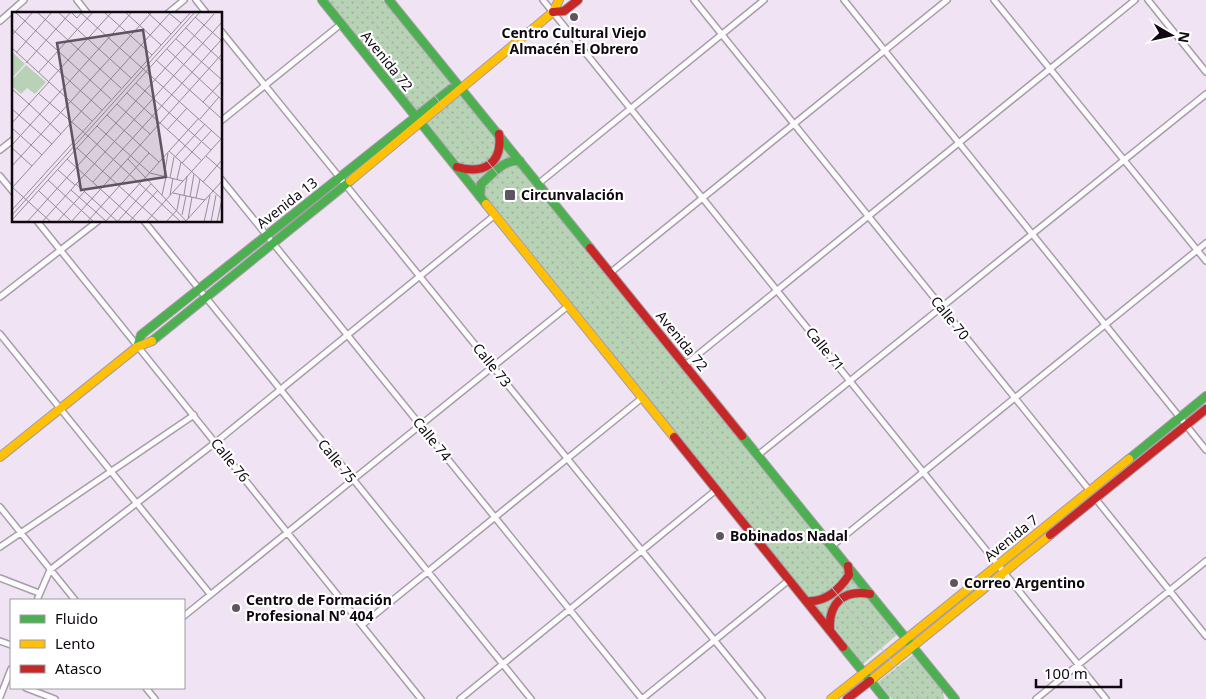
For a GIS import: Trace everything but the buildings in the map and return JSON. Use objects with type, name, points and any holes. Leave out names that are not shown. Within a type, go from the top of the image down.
[{"type":"main road","name":"Avenida 72","points":[[322,0],[885,699]]},
{"type":"main road","name":"Avenida 72","points":[[389,0],[955,699]]},
{"type":"main road","name":"Avenida 13","points":[[0,457],[137,347],[148,344],[273,243],[345,184],[451,89],[460,87],[553,12],[559,0]]},
{"type":"main road","name":"Avenida 13","points":[[553,12],[564,11],[578,0]]},
{"type":"main road","name":"Avenida 13","points":[[137,347],[141,335],[266,234],[418,120]]},
{"type":"main road","points":[[456,167],[477,171],[490,165],[499,153],[498,134]]},
{"type":"main road","points":[[480,197],[481,184],[508,162],[513,160],[520,161]]},
{"type":"main road","name":"Avenida 7","points":[[831,699],[1206,396]]},
{"type":"main road","name":"Avenida 7","points":[[847,699],[1206,409]]},
{"type":"main road","points":[[806,601],[821,601],[846,581],[849,574],[848,566]]},
{"type":"main road","points":[[830,630],[830,613],[839,598],[856,592],[870,594]]},
{"type":"main road","points":[[947,689],[947,699]]},
{"type":"street","points":[[0,21],[24,0]]},
{"type":"street","points":[[77,0],[86,12]]},
{"type":"street","points":[[169,12],[184,0]]},
{"type":"street","points":[[196,0],[205,12]]},
{"type":"street","name":"Calle 71","points":[[543,0],[1106,699]]},
{"type":"street","name":"Calle 70","points":[[694,0],[1206,636]]},
{"type":"street","points":[[538,184],[764,0]]},
{"type":"street","points":[[844,0],[1206,450]]},
{"type":"street","points":[[610,272],[947,0]]},
{"type":"street","points":[[994,0],[1206,261]]},
{"type":"street","points":[[685,365],[1135,0]]},
{"type":"street","points":[[1148,0],[1206,72]]},
{"type":"street","points":[[222,120],[340,24]]},
{"type":"street","name":"Calle 73","points":[[222,32],[762,699]]},
{"type":"street","points":[[758,456],[1206,94]]},
{"type":"street","points":[[0,150],[12,141]]},
{"type":"street","points":[[0,176],[12,191]]},
{"type":"street","name":"Calle 74","points":[[222,180],[642,699]]},
{"type":"street","points":[[37,599],[50,570],[216,442],[495,215]]},
{"type":"street","name":"Calle 76","points":[[38,222],[421,699]]},
{"type":"street","points":[[0,297],[97,222]]},
{"type":"street","name":"Calle 75","points":[[145,222],[531,699]]},
{"type":"street","points":[[832,546],[1206,243]]},
{"type":"street","points":[[185,615],[568,306]]},
{"type":"street","points":[[0,334],[210,594]]},
{"type":"street","points":[[362,625],[642,398]]},
{"type":"street","points":[[0,547],[194,415]]},
{"type":"street","points":[[460,699],[716,490]]},
{"type":"street","points":[[0,507],[74,599]]},
{"type":"street","points":[[1036,699],[1206,562]]},
{"type":"street","points":[[0,578],[39,593]]},
{"type":"street","points":[[642,699],[789,580]]},
{"type":"street","points":[[0,697],[9,681]]},
{"type":"street","points":[[29,689],[55,699]]},
{"type":"street","points":[[147,689],[155,699]]},
{"type":"green space","points":[[328,0],[383,0],[453,83],[417,112]]},
{"type":"green space","points":[[461,94],[495,136],[496,153],[479,168],[460,163],[426,123]]},
{"type":"green space","points":[[504,147],[513,157],[478,187],[468,174],[481,173],[496,165]]},
{"type":"green space","points":[[516,162],[847,570],[847,574],[819,600],[810,599],[483,192],[483,186],[510,163]]},
{"type":"green space","points":[[852,577],[861,588],[852,588],[825,618],[816,606]]},
{"type":"green space","points":[[856,594],[871,599],[898,634],[863,664],[833,626],[835,614],[839,606]]},
{"type":"green space","points":[[914,654],[943,691],[944,699],[892,699],[878,682]]},
{"type":"tram line","points":[[357,0],[922,699]]},
{"type":"traffic: fast","points":[[322,0],[486,204]]},
{"type":"traffic: fast","points":[[389,0],[590,248]]},
{"type":"traffic: fast","points":[[137,347],[141,335],[451,89],[460,87]]},
{"type":"traffic: fast","points":[[480,197],[481,184],[494,172],[508,162],[520,161]]},
{"type":"traffic: fast","points":[[152,341],[350,181]]},
{"type":"traffic: fast","points":[[1129,459],[1206,396]]},
{"type":"traffic: fast","points":[[742,436],[955,699]]},
{"type":"traffic: fast","points":[[843,647],[885,699]]},
{"type":"traffic: slow","points":[[350,181],[553,12],[559,0]]},
{"type":"traffic: slow","points":[[486,204],[674,437]]},
{"type":"traffic: slow","points":[[0,457],[137,347],[152,341]]},
{"type":"traffic: slow","points":[[864,673],[1129,459]]},
{"type":"traffic: slow","points":[[870,681],[1050,535]]},
{"type":"traffic: slow","points":[[831,699],[864,673]]},
{"type":"traffic: jam","points":[[553,12],[564,11],[578,0]]},
{"type":"traffic: jam","points":[[457,167],[476,169],[490,164],[498,153],[499,134]]},
{"type":"traffic: jam","points":[[590,248],[742,436]]},
{"type":"traffic: jam","points":[[1050,535],[1206,409]]},
{"type":"traffic: jam","points":[[674,437],[843,647]]},
{"type":"traffic: jam","points":[[806,601],[825,598],[841,586],[849,575],[848,566]]},
{"type":"traffic: jam","points":[[830,630],[832,612],[840,600],[852,594],[870,594]]},
{"type":"traffic: jam","points":[[847,699],[870,681]]},
{"type":"place","name":"Centro Cultural Viejo Almacén El Obrero","points":[[574,17]]},
{"type":"place","name":"Circunvalación","points":[[510,195]]},
{"type":"place","name":"Bobinados Nadal","points":[[720,536]]},
{"type":"place","name":"Correo Argentino","points":[[954,583]]},
{"type":"place","name":"Centro de Formación Profesional N° 404","points":[[236,608]]}]
